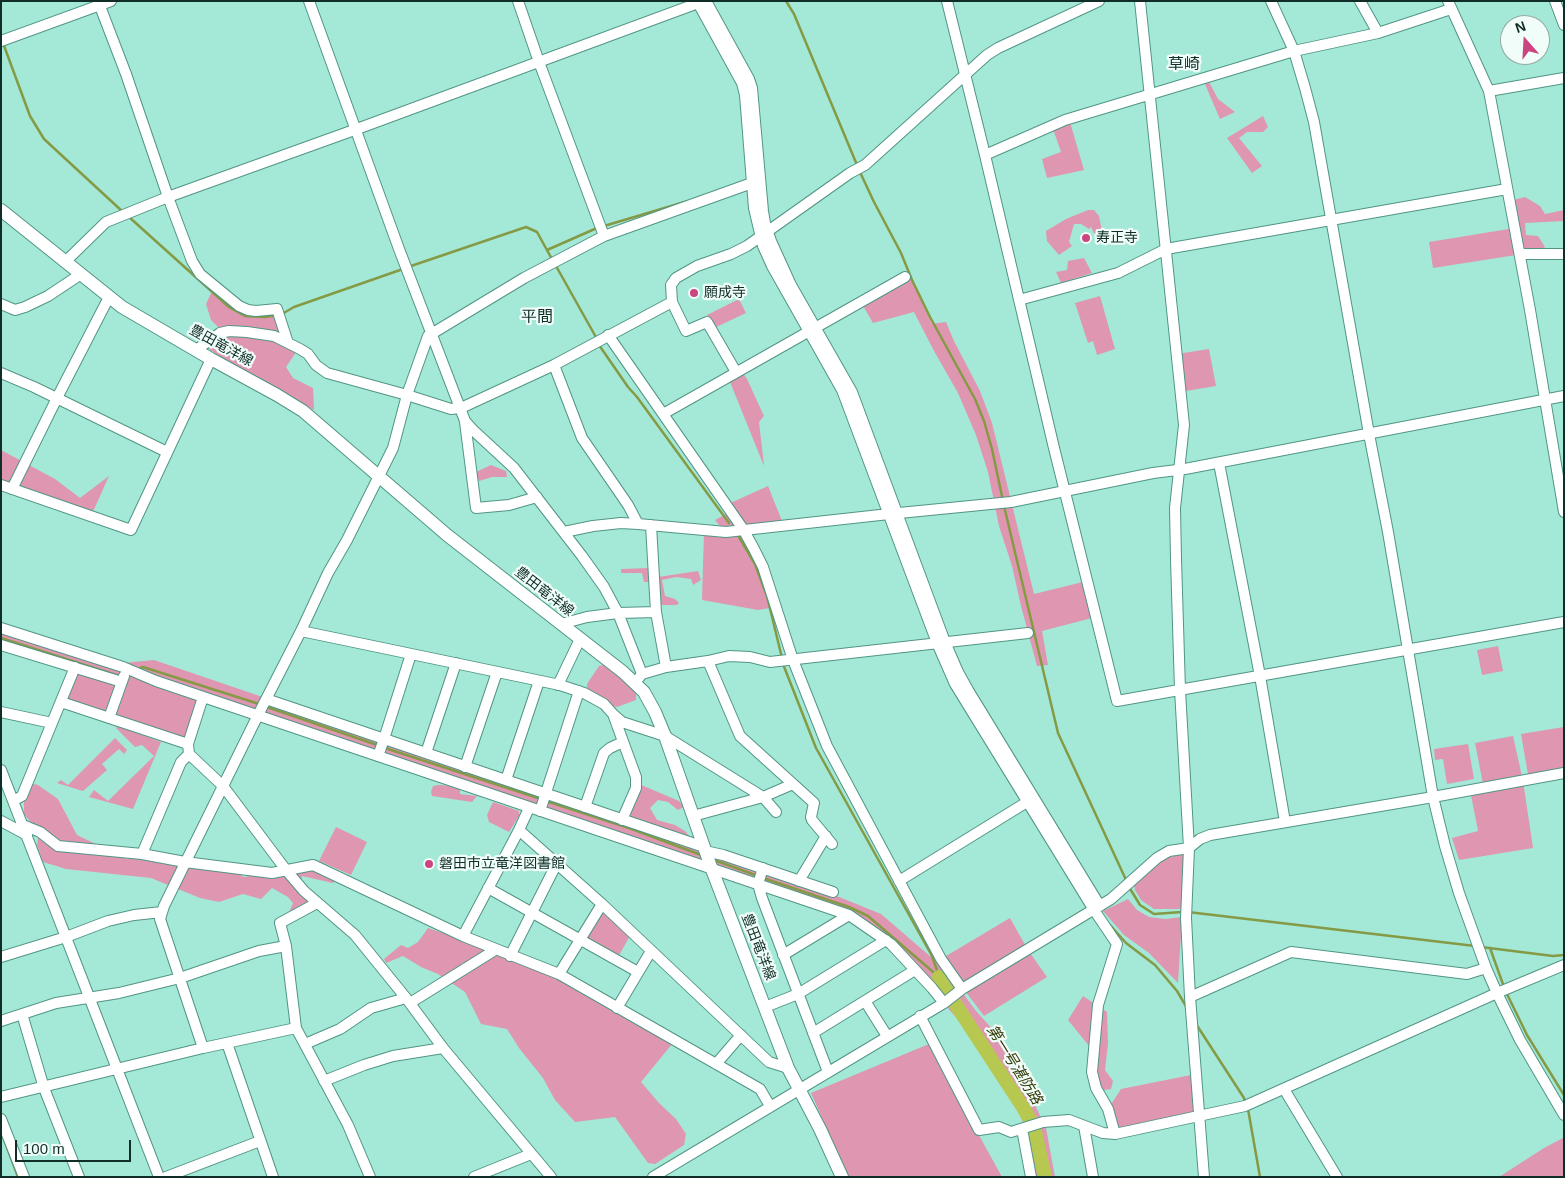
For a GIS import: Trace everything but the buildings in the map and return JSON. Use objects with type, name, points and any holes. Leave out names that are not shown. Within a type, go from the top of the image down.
[{"type":"main road","name":"豊田竜洋線","points":[[1,210],[109,297],[138,316],[303,411],[447,535],[580,639],[638,678],[665,736],[710,867],[788,1068],[820,1129],[842,1177]]},
{"type":"street","points":[[3,40],[99,3],[112,1]]},
{"type":"street","points":[[309,1],[399,249],[461,408],[465,421],[476,508],[509,505],[536,497]]},
{"type":"street","points":[[518,1],[604,236]]},
{"type":"street","points":[[947,1],[1117,701],[1564,622]]},
{"type":"street","points":[[736,372],[707,322],[686,331],[672,302],[671,285],[676,278],[697,266],[734,253],[746,246],[853,171],[865,165],[987,55],[1007,42],[1099,1]]},
{"type":"street","points":[[1140,1],[1184,425],[1175,508],[1175,531],[1180,690],[1189,848],[1186,918],[1204,1177]]},
{"type":"street","points":[[1271,1],[1294,51],[1306,88],[1314,122],[1409,650],[1433,797],[1445,846],[1459,893],[1497,993],[1520,1040],[1564,1115]]},
{"type":"street","points":[[1360,1],[1378,33]]},
{"type":"street","points":[[1554,1],[1564,25]]},
{"type":"street","points":[[65,262],[106,222],[168,197],[700,2]]},
{"type":"street","points":[[700,2],[742,83],[745,96],[754,208],[764,234],[780,262],[842,390],[893,514],[955,684],[1027,802],[1097,908]]},
{"type":"street","points":[[700,2],[749,79],[752,88],[764,234]]},
{"type":"street","points":[[99,3],[192,261],[200,274],[239,306],[256,311],[277,309],[288,342]]},
{"type":"street","points":[[985,155],[1065,120],[1294,51],[1378,33],[1449,5],[1489,91],[1520,254],[1544,400],[1560,475],[1564,512]]},
{"type":"street","points":[[1489,91],[1564,78]]},
{"type":"street","points":[[203,1048],[160,919],[162,912],[328,573],[347,540],[393,448],[407,395],[428,336],[524,278],[604,236],[752,183]]},
{"type":"street","points":[[1019,300],[1118,273],[1166,249],[1507,189]]},
{"type":"street","points":[[1520,254],[1564,254]]},
{"type":"street","points":[[1,304],[15,310],[25,307],[48,296],[81,274]]},
{"type":"street","points":[[663,414],[905,277]]},
{"type":"street","points":[[12,489],[109,297]]},
{"type":"street","points":[[196,350],[220,333],[229,331],[274,336],[308,354],[316,365],[328,373],[451,409],[461,408],[554,365],[672,302]]},
{"type":"street","points":[[608,336],[743,530],[763,567],[792,660],[827,746],[941,959],[962,990]]},
{"type":"street","points":[[1,485],[131,530],[211,358]]},
{"type":"street","points":[[554,365],[582,438],[628,505],[638,524]]},
{"type":"street","points":[[1,373],[167,452]]},
{"type":"street","points":[[564,532],[621,523],[726,532],[1011,502],[1153,473],[1180,470],[1564,396]]},
{"type":"street","points":[[465,421],[514,468],[604,587],[618,613],[638,678],[666,667],[729,656],[750,657],[770,662],[1028,633]]},
{"type":"street","points":[[1219,462],[1260,676],[1285,822]]},
{"type":"street","points":[[651,525],[656,612],[666,667]]},
{"type":"street","points":[[562,624],[587,617],[618,613],[656,612]]},
{"type":"street","points":[[1,628],[127,669],[156,681],[849,915],[886,940],[944,1003]]},
{"type":"street","points":[[301,631],[579,691],[604,704],[622,722],[665,736],[763,798],[776,812]]},
{"type":"street","points":[[558,685],[580,639]]},
{"type":"street","points":[[941,643],[1117,944],[1098,1005],[1092,1072],[1096,1088],[1108,1109],[1116,1134]]},
{"type":"street","points":[[1,645],[122,682]]},
{"type":"street","points":[[378,756],[411,654]]},
{"type":"street","points":[[708,661],[740,736],[814,803],[812,820],[829,840],[799,881]]},
{"type":"street","points":[[426,753],[456,664]]},
{"type":"street","points":[[13,801],[22,796],[75,668]]},
{"type":"street","points":[[109,718],[127,669]]},
{"type":"street","points":[[466,766],[497,672]]},
{"type":"street","points":[[506,780],[539,681]]},
{"type":"street","points":[[540,811],[579,691]]},
{"type":"street","points":[[142,854],[188,749],[203,697]]},
{"type":"street","points":[[266,699],[833,892]]},
{"type":"street","points":[[61,702],[109,718],[188,749],[223,786],[304,891],[355,935],[444,1048],[551,1177]]},
{"type":"street","points":[[1,712],[52,723]]},
{"type":"street","points":[[613,714],[636,777],[636,788],[622,820]]},
{"type":"street","points":[[584,807],[604,753],[623,742]]},
{"type":"street","points":[[1,770],[159,1177]]},
{"type":"street","points":[[654,1177],[944,1003],[962,990],[1097,908],[1157,858],[1169,851],[1189,848],[1200,838],[1210,835],[1564,773]]},
{"type":"street","points":[[693,816],[763,798],[793,784]]},
{"type":"street","points":[[899,882],[1027,802]]},
{"type":"street","points":[[462,936],[530,808]]},
{"type":"street","points":[[1,821],[26,835]]},
{"type":"street","points":[[22,825],[40,832],[58,846],[142,854],[185,862],[272,872],[313,865],[462,936],[559,974],[760,1089],[770,1106]]},
{"type":"street","points":[[519,830],[602,904],[769,1062],[788,1068]]},
{"type":"street","points":[[510,956],[557,863]]},
{"type":"street","points":[[763,868],[758,884],[762,898],[828,1072]]},
{"type":"street","points":[[488,888],[581,938],[638,972]]},
{"type":"street","points":[[317,903],[280,923],[286,946],[296,1028],[348,1125],[370,1177]]},
{"type":"street","points":[[559,974],[602,904]]},
{"type":"street","points":[[1,957],[66,937],[108,921],[134,915],[162,912]]},
{"type":"street","points":[[783,955],[849,915]]},
{"type":"street","points":[[765,1007],[798,994],[886,940]]},
{"type":"street","points":[[1,1021],[56,1002],[119,993],[180,978],[259,951],[286,946]]},
{"type":"street","points":[[305,1044],[340,1029],[371,1008],[408,1000],[495,950]]},
{"type":"street","points":[[617,1008],[651,951]]},
{"type":"street","points":[[1190,997],[1291,952],[1467,974],[1486,968]]},
{"type":"street","points":[[920,1016],[979,1130],[999,1127],[1011,1132],[1043,1122],[1069,1120],[1103,1133],[1116,1134],[1245,1106],[1564,965]]},
{"type":"street","points":[[813,1033],[915,970]]},
{"type":"street","points":[[865,1001],[887,1036]]},
{"type":"street","points":[[22,1014],[44,1088],[79,1177]]},
{"type":"street","points":[[1,1098],[203,1048],[296,1028]]},
{"type":"street","points":[[716,1064],[741,1035]]},
{"type":"street","points":[[227,1043],[273,1177]]},
{"type":"street","points":[[324,1081],[393,1056],[444,1048]]},
{"type":"street","points":[[1284,1089],[1337,1177]]},
{"type":"street","points":[[1,1119],[24,1177]]},
{"type":"street","points":[[1084,1126],[1094,1177]]},
{"type":"street","points":[[1024,1128],[1031,1177]]},
{"type":"street","points":[[166,1177],[260,1141]]},
{"type":"street","points":[[474,1177],[531,1154]]},
{"type":"shaded area","points":[[1208,80],[1218,99],[1235,112],[1220,119],[1204,82]]},
{"type":"shaded area","points":[[1263,116],[1268,127],[1263,132],[1247,132],[1239,138],[1262,166],[1252,173],[1227,138]]},
{"type":"shaded area","points":[[1070,122],[1084,170],[1047,178],[1042,159],[1061,152],[1053,129]]},
{"type":"shaded area","points":[[1525,197],[1540,206],[1545,214],[1564,210],[1564,221],[1525,223],[1526,235],[1538,236],[1545,247],[1541,250],[1522,252],[1513,200]]},
{"type":"shaded area","points":[[1088,210],[1094,210],[1099,216],[1102,231],[1099,234],[1094,233],[1091,227],[1089,229],[1081,224],[1074,224],[1069,242],[1072,246],[1059,255],[1047,241],[1046,231],[1066,219]]},
{"type":"shaded area","points":[[1515,228],[1516,255],[1433,268],[1429,242]]},
{"type":"shaded area","points":[[1084,258],[1092,273],[1061,283],[1056,272],[1067,270],[1068,261]]},
{"type":"shaded area","points":[[905,277],[912,280],[932,324],[946,322],[980,391],[992,423],[1034,594],[1083,582],[1092,618],[1042,631],[1048,665],[1037,666],[1012,566],[999,526],[988,472],[976,435],[958,393],[914,312],[873,323],[862,304]]},
{"type":"shaded area","points":[[214,287],[246,309],[274,309],[288,342],[299,348],[286,367],[293,378],[313,388],[314,410],[209,349],[209,341],[223,332],[211,320],[206,304]]},
{"type":"shaded area","points":[[1100,296],[1115,349],[1097,355],[1093,341],[1088,343],[1075,303]]},
{"type":"shaded area","points":[[739,299],[746,313],[714,328],[707,315]]},
{"type":"shaded area","points":[[1209,349],[1216,386],[1180,392],[1177,354]]},
{"type":"shaded area","points":[[741,370],[764,416],[759,422],[764,466],[728,377]]},
{"type":"shaded area","points":[[1,450],[55,479],[80,498],[109,476],[92,514],[1,485]]},
{"type":"shaded area","points":[[491,465],[506,471],[507,477],[492,477],[479,481],[476,472]]},
{"type":"shaded area","points":[[768,486],[784,526],[743,529],[763,567],[776,607],[758,610],[702,600],[704,532],[720,526],[715,520],[730,512],[726,505]]},
{"type":"shaded area","points":[[650,568],[653,582],[644,582],[642,573],[621,573],[621,569]]},
{"type":"shaded area","points":[[698,571],[701,580],[693,585],[691,579],[676,577],[662,580],[665,596],[675,599],[679,603],[677,605],[662,605],[658,598],[658,577]]},
{"type":"shaded area","points":[[1,630],[113,664],[154,660],[632,823],[627,816],[639,784],[679,801],[684,807],[678,810],[668,802],[658,800],[650,808],[657,820],[675,825],[685,831],[691,838],[669,835],[802,882],[881,914],[945,969],[976,1011],[996,1033],[1030,1095],[1046,1128],[1055,1177],[1033,1177],[1025,1128],[1020,1114],[984,1053],[960,1022],[904,958],[845,914],[203,696],[188,744],[65,700],[77,671],[1,645]]},
{"type":"shaded area","points":[[1498,646],[1503,671],[1482,675],[1477,650]]},
{"type":"shaded area","points":[[611,663],[636,692],[636,700],[617,707],[604,704],[587,691],[587,684],[599,666]]},
{"type":"shaded area","points":[[118,726],[161,742],[133,809],[89,797],[94,790],[108,801],[154,756],[142,745],[135,747],[116,728]]},
{"type":"shaded area","points":[[1564,727],[1564,773],[1529,780],[1521,734]]},
{"type":"shaded area","points":[[1513,736],[1523,781],[1533,848],[1459,860],[1452,838],[1478,831],[1470,790],[1483,784],[1475,743]]},
{"type":"shaded area","points":[[115,738],[127,750],[124,754],[119,749],[102,764],[107,770],[83,791],[57,783],[61,780],[68,785]]},
{"type":"shaded area","points":[[1468,744],[1474,779],[1447,784],[1443,759],[1435,760],[1434,749]]},
{"type":"shaded area","points":[[30,783],[38,785],[58,799],[77,835],[127,859],[152,856],[225,867],[244,877],[309,866],[335,881],[333,883],[302,876],[300,889],[314,903],[288,915],[293,903],[288,897],[272,888],[261,899],[243,894],[219,902],[200,898],[151,878],[66,869],[43,862],[37,845],[39,832],[24,814],[24,797]]},
{"type":"shaded area","points":[[433,786],[455,786],[460,788],[460,794],[477,796],[472,802],[432,796]]},
{"type":"shaded area","points":[[493,802],[519,811],[519,816],[509,832],[489,822],[487,815]]},
{"type":"shaded area","points":[[336,827],[367,842],[351,875],[319,861]]},
{"type":"shaded area","points":[[1186,853],[1186,909],[1154,909],[1141,900],[1134,884],[1163,859]]},
{"type":"shaded area","points":[[1128,899],[1137,910],[1149,917],[1165,919],[1182,917],[1178,983],[1149,953],[1124,935],[1103,911]]},
{"type":"shaded area","points":[[602,904],[632,932],[617,959],[582,936]]},
{"type":"shaded area","points":[[1010,918],[1028,950],[1047,977],[984,1016],[941,959]]},
{"type":"shaded area","points":[[428,928],[559,974],[672,1044],[641,1082],[676,1119],[686,1134],[684,1145],[655,1164],[648,1163],[615,1117],[575,1122],[555,1100],[543,1078],[519,1048],[507,1029],[481,1024],[465,992],[438,974],[421,967],[403,956],[386,963],[384,959],[401,945],[408,948],[418,942]]},
{"type":"shaded area","points":[[1083,996],[1107,1012],[1108,1044],[1105,1070],[1113,1081],[1111,1089],[1098,1091],[1093,1051],[1068,1020]]},
{"type":"shaded area","points":[[929,1044],[1002,1177],[848,1177],[811,1093]]},
{"type":"shaded area","points":[[1196,1074],[1200,1113],[1115,1134],[1108,1109],[1121,1089]]},
{"type":"shaded area","points":[[1563,1138],[1564,1177],[1499,1177],[1544,1148]]},
{"type":"waterway","points":[[786,1],[794,14],[857,165]]},
{"type":"waterway","points":[[3,43],[30,116],[44,139],[123,212]]},
{"type":"waterway","points":[[859,170],[901,253],[930,317],[975,399],[992,449],[1003,501]]},
{"type":"waterway","points":[[604,226],[688,201]]},
{"type":"waterway","points":[[129,217],[229,307],[245,316],[265,317],[277,315]]},
{"type":"waterway","points":[[408,267],[526,227],[537,232],[553,261]]},
{"type":"waterway","points":[[547,250],[597,228]]},
{"type":"waterway","points":[[556,266],[597,339]]},
{"type":"waterway","points":[[282,314],[294,307],[403,269]]},
{"type":"waterway","points":[[599,345],[729,523]]},
{"type":"waterway","points":[[1004,506],[1058,733],[1127,882]]},
{"type":"waterway","points":[[739,537],[755,564],[767,596],[782,658]]},
{"type":"waterway","points":[[1,638],[119,676],[121,675]]},
{"type":"waterway","points":[[783,664],[816,748],[932,956],[939,976]]},
{"type":"waterway","points":[[136,670],[143,667],[259,704]]},
{"type":"waterway","points":[[267,707],[380,746]]},
{"type":"waterway","points":[[385,748],[541,799]]},
{"type":"waterway","points":[[546,801],[629,828],[701,855]]},
{"type":"waterway","points":[[714,860],[758,876]]},
{"type":"waterway","points":[[763,878],[849,907],[868,916],[939,977]]},
{"type":"waterway","points":[[1129,887],[1140,905],[1154,914],[1182,912]]},
{"type":"waterway","points":[[1188,912],[1475,946]]},
{"type":"waterway","points":[[1110,925],[1126,943],[1155,965],[1177,991],[1187,1008]]},
{"type":"waterway","points":[[1481,947],[1553,956],[1564,955]]},
{"type":"waterway","points":[[1490,948],[1504,987]]},
{"type":"waterway","name":"第一号湛防路","points":[[939,977],[1034,1127],[1045,1177]]},
{"type":"waterway","points":[[1506,992],[1527,1035],[1564,1095]]},
{"type":"waterway","points":[[1196,1024],[1246,1104]]},
{"type":"waterway","points":[[1248,1109],[1260,1177]]},
{"type":"waterway","points":[[2,1134],[18,1177]]},
{"type":"place","name":"寿正寺","points":[[1086,238]]},
{"type":"place","name":"願成寺","points":[[694,293]]},
{"type":"place","name":"磐田市立竜洋図書館","points":[[429,864]]},
{"type":"district","name":"草崎","points":[[1184,65]]},
{"type":"district","name":"平間","points":[[537,318]]}]
